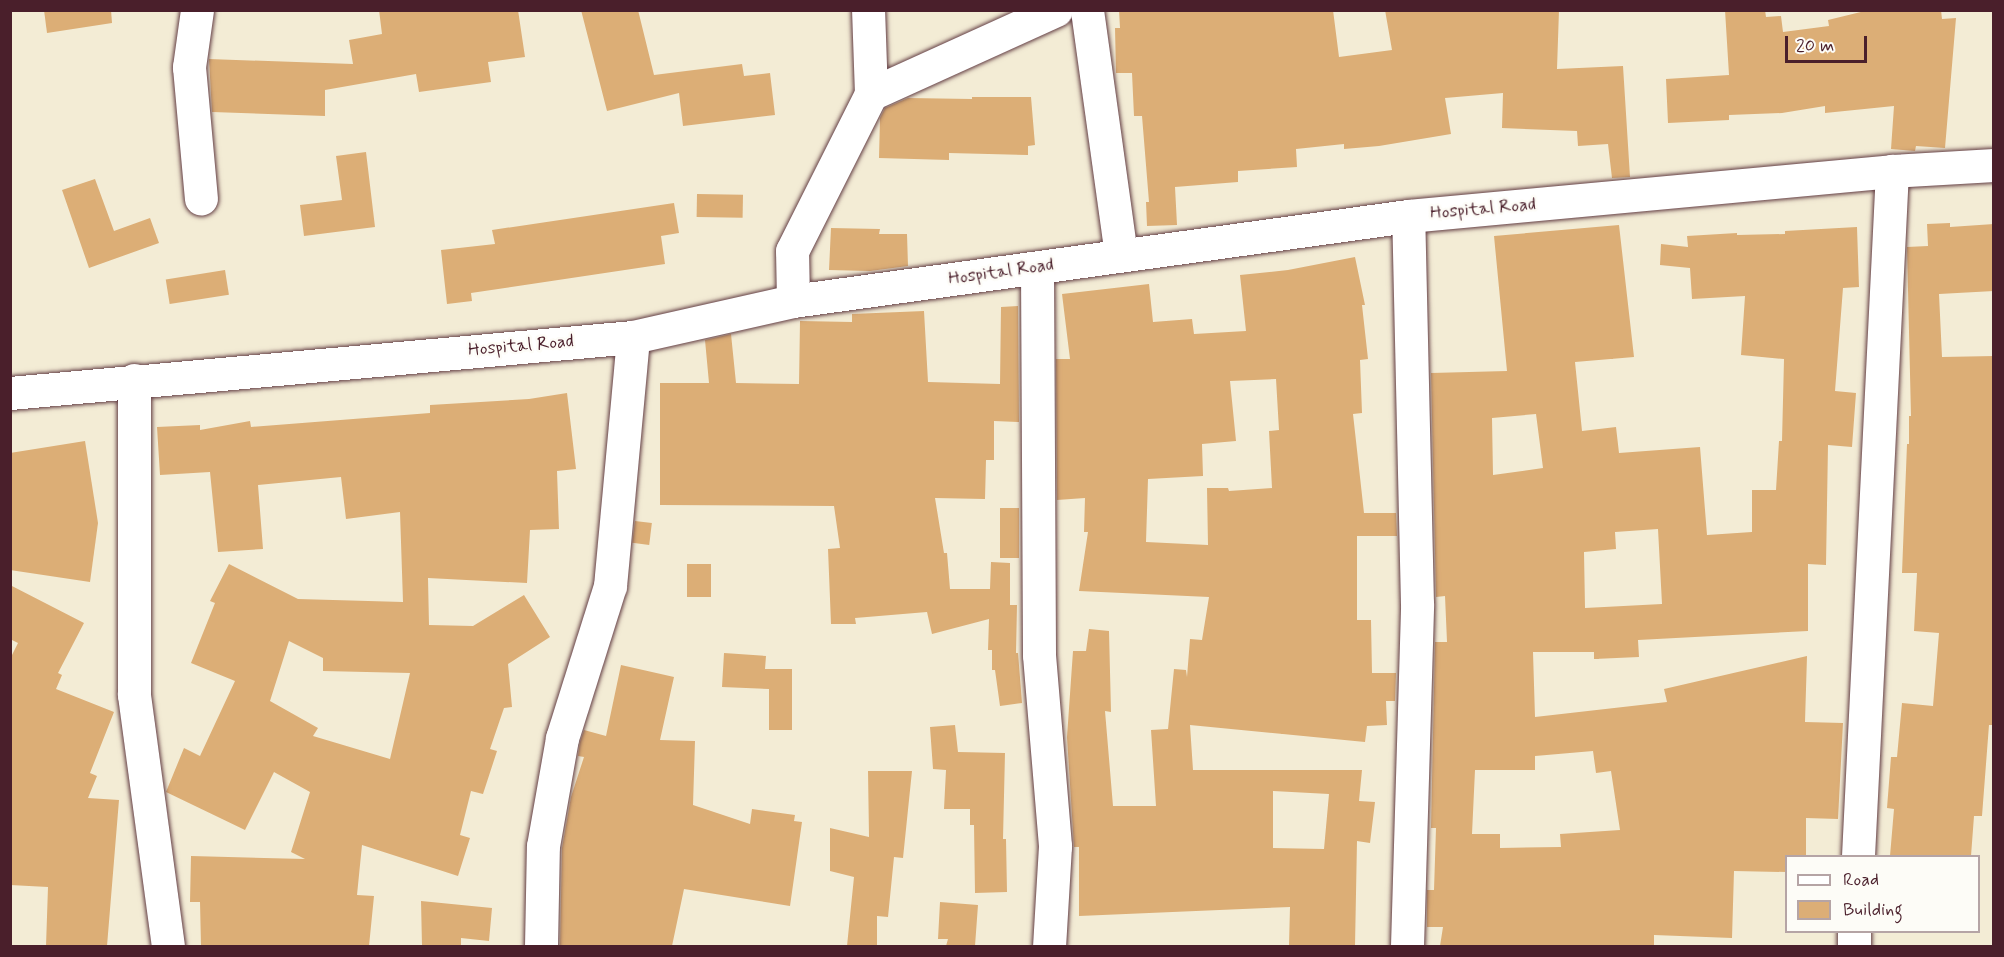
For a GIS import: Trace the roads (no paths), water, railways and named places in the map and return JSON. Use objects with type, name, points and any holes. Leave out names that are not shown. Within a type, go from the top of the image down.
[{"type":"street","points":[[197,10],[189,68],[201,198]]},
{"type":"street","points":[[793,301],[792,251],[871,94],[868,10]]},
{"type":"street","points":[[871,94],[1056,10]]},
{"type":"street","points":[[1087,10],[1121,254]]},
{"type":"street","name":"Hospital Road","points":[[10,393],[134,380],[633,337],[793,301],[1408,216],[1892,171],[1994,165]]},
{"type":"street","points":[[1858,855],[1892,171]]},
{"type":"street","points":[[1407,946],[1418,604],[1408,216]]},
{"type":"street","points":[[1037,268],[1039,655],[1055,846],[1049,946]]},
{"type":"street","points":[[541,946],[543,846],[562,738],[610,586],[633,337]]},
{"type":"street","points":[[134,380],[134,695],[168,946]]}]
